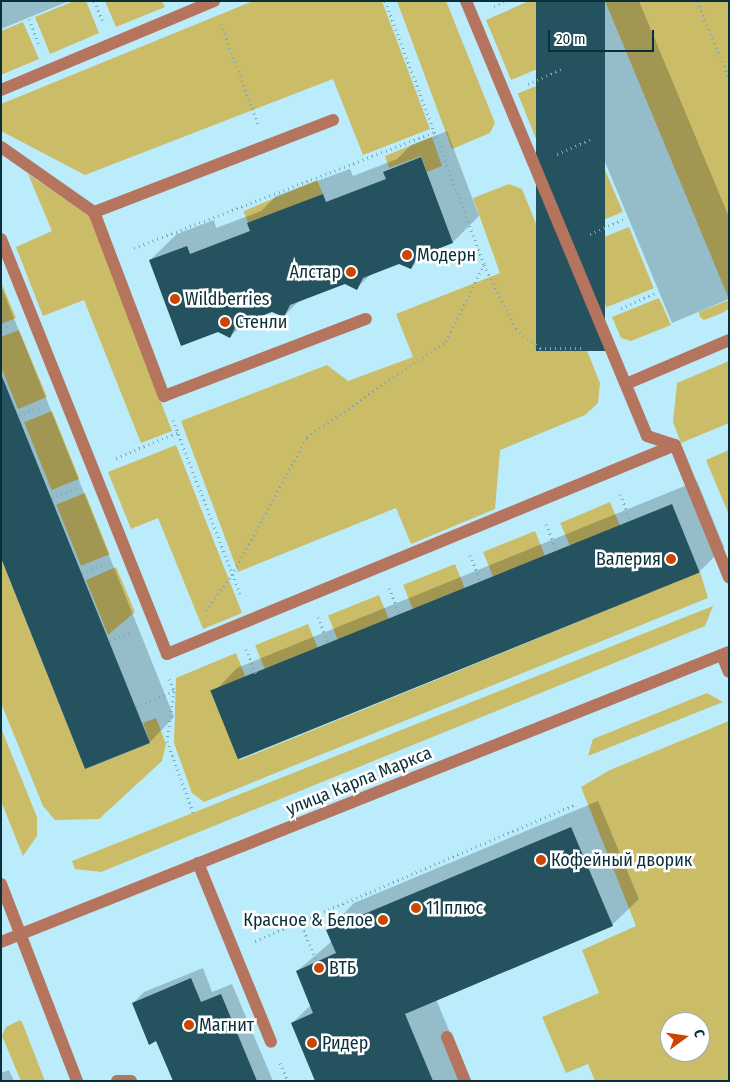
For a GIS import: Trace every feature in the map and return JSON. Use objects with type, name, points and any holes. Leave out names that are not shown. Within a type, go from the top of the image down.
[{"type":"street","points":[[466,1],[648,436],[675,446],[729,578]]},
{"type":"street","points":[[1,90],[213,2]]},
{"type":"street","points":[[94,212],[332,120]]},
{"type":"street","points":[[1,147],[94,212],[164,396],[366,319]]},
{"type":"street","points":[[1,239],[167,654],[675,446]]},
{"type":"street","points":[[626,384],[729,340]]},
{"type":"street","points":[[725,654],[729,672]]},
{"type":"street","name":"улица Карла Маркса","points":[[1,942],[725,654]]},
{"type":"street","points":[[198,863],[271,1042]]},
{"type":"street","points":[[1,884],[77,1081]]},
{"type":"street","points":[[447,1037],[465,1081]]},
{"type":"street","points":[[117,1081],[131,1081]]},
{"type":"path","points":[[94,1],[106,31]]},
{"type":"path","points":[[385,1],[484,264],[516,329],[540,348],[611,348]]},
{"type":"path","points":[[697,1],[729,78]]},
{"type":"path","points":[[213,2],[267,145]]},
{"type":"path","points":[[29,19],[44,58]]},
{"type":"path","points":[[520,87],[564,68]]},
{"type":"path","points":[[111,257],[434,132]]},
{"type":"path","points":[[549,158],[594,138]]},
{"type":"path","points":[[582,237],[626,218]]},
{"type":"path","points":[[202,613],[232,575],[307,437],[446,341],[484,264]]},
{"type":"path","points":[[613,311],[658,292]]},
{"type":"path","points":[[164,396],[250,620]]},
{"type":"path","points":[[19,415],[45,404]]},
{"type":"path","points":[[106,462],[178,432]]},
{"type":"path","points":[[52,498],[79,486]]},
{"type":"path","points":[[618,490],[631,521]]},
{"type":"path","points":[[544,520],[557,551]]},
{"type":"path","points":[[469,550],[481,582]]},
{"type":"path","points":[[82,573],[110,562]]},
{"type":"path","points":[[387,583],[400,616]]},
{"type":"path","points":[[316,612],[329,645]]},
{"type":"path","points":[[110,641],[140,629]]},
{"type":"path","points":[[244,642],[256,674]]},
{"type":"path","points":[[172,652],[166,673],[174,691],[167,741],[193,812]]},
{"type":"path","points":[[136,707],[174,691]]},
{"type":"path","points":[[245,945],[574,805]]},
{"type":"path","points":[[300,922],[316,962]]},
{"type":"shaded area","points":[[74,1],[86,1],[99,33],[50,54],[35,17]]},
{"type":"shaded area","points":[[105,1],[162,1],[165,7],[116,27]]},
{"type":"shaded area","points":[[253,1],[382,1],[430,129],[363,155],[333,79],[85,175],[1,131],[1,104]]},
{"type":"shaded area","points":[[397,1],[446,1],[495,123],[490,133],[452,149]]},
{"type":"shaded area","points":[[529,1],[535,1],[559,60],[511,80],[486,20]]},
{"type":"shaded area","points":[[605,1],[729,1],[729,299]]},
{"type":"shaded area","points":[[23,22],[39,59],[1,75],[1,31]]},
{"type":"shaded area","points":[[566,74],[591,135],[543,155],[518,93]]},
{"type":"shaded area","points":[[432,137],[442,166],[427,172],[421,156],[389,168],[385,156]]},
{"type":"shaded area","points":[[597,151],[623,212],[576,232],[550,171]]},
{"type":"shaded area","points":[[28,174],[90,216],[172,431],[141,443],[84,300],[43,316],[16,247],[52,231]]},
{"type":"shaded area","points":[[317,180],[323,194],[249,225],[243,211]]},
{"type":"shaded area","points":[[509,184],[522,189],[600,383],[598,403],[585,415],[500,450],[495,509],[411,544],[396,508],[238,572],[181,421],[327,365],[348,381],[413,357],[396,314],[500,273],[473,198]]},
{"type":"shaded area","points":[[629,227],[654,288],[606,307],[582,246]]},
{"type":"shaded area","points":[[1,282],[16,318],[1,324]]},
{"type":"shaded area","points":[[659,298],[671,325],[631,341],[621,338],[612,317]]},
{"type":"shaded area","points":[[729,300],[729,309],[704,320],[700,317],[699,312]]},
{"type":"shaded area","points":[[19,330],[47,397],[18,409],[1,367],[1,337]]},
{"type":"shaded area","points":[[729,361],[729,423],[681,443],[673,422],[677,383]]},
{"type":"shaded area","points":[[52,411],[79,479],[52,490],[24,422]]},
{"type":"shaded area","points":[[176,445],[242,613],[203,629],[158,518],[131,529],[108,472]]},
{"type":"shaded area","points":[[729,450],[729,515],[706,460]]},
{"type":"shaded area","points":[[85,493],[110,554],[81,566],[56,505]]},
{"type":"shaded area","points":[[610,502],[620,526],[570,547],[560,523]]},
{"type":"shaded area","points":[[535,531],[545,556],[493,577],[483,552]]},
{"type":"shaded area","points":[[1,558],[85,769],[150,743],[143,723],[156,718],[166,744],[162,761],[99,819],[55,820],[43,806],[1,703]]},
{"type":"shaded area","points":[[455,564],[465,589],[413,610],[403,585]]},
{"type":"shaded area","points":[[116,567],[135,612],[108,635],[86,580]]},
{"type":"shaded area","points":[[700,572],[708,598],[204,802],[192,793],[174,743],[176,678],[236,653],[246,678],[212,693],[240,760]]},
{"type":"shaded area","points":[[379,595],[389,620],[338,641],[328,616]]},
{"type":"shaded area","points":[[713,606],[705,626],[101,872],[75,869],[72,861]]},
{"type":"shaded area","points":[[308,624],[318,649],[265,670],[255,645]]},
{"type":"shaded area","points":[[707,693],[723,702],[588,756],[593,739]]},
{"type":"shaded area","points":[[729,721],[729,1081],[595,1081],[588,1064],[566,1073],[542,1017],[599,993],[582,950],[636,926],[581,787],[610,770]]},
{"type":"shaded area","points":[[1,728],[37,817],[37,836],[23,856],[1,801]]},
{"type":"shaded area","points":[[20,1020],[45,1081],[21,1081],[2,1036],[6,1027]]},
{"type":"building","points":[[536,1],[605,1],[605,351],[536,351]]},
{"type":"building","points":[[421,157],[453,243],[417,257],[411,269],[399,264],[363,278],[357,290],[345,284],[290,305],[284,317],[272,312],[236,326],[230,338],[218,332],[181,346],[149,260],[187,246],[190,254],[250,231],[247,223],[323,194],[326,202],[386,179],[383,172]]},
{"type":"building","points":[[1,374],[150,743],[85,769],[1,558]]},
{"type":"building","points":[[672,504],[700,573],[238,759],[210,691]]},
{"type":"building","points":[[571,827],[613,926],[405,1014],[433,1081],[315,1081],[291,1023],[313,1013],[296,971],[336,953],[326,930]]},
{"type":"building","points":[[191,978],[201,1002],[221,994],[257,1081],[173,1081],[156,1041],[149,1045],[132,1003]]},
{"type":"place","name":"Модерн","points":[[407,255]]},
{"type":"place","name":"Алстар","points":[[351,272]]},
{"type":"place","name":"Wildberries","points":[[175,299]]},
{"type":"place","name":"Стенли","points":[[225,322]]},
{"type":"place","name":"Валерия","points":[[671,559]]},
{"type":"place","name":"Кофейный дворик","points":[[541,860]]},
{"type":"place","name":"11 плюс","points":[[416,908]]},
{"type":"place","name":"Красное & Белое","points":[[383,920]]},
{"type":"place","name":"ВТБ","points":[[319,968]]},
{"type":"place","name":"Магнит","points":[[189,1025]]},
{"type":"place","name":"Ридер","points":[[312,1043]]}]
